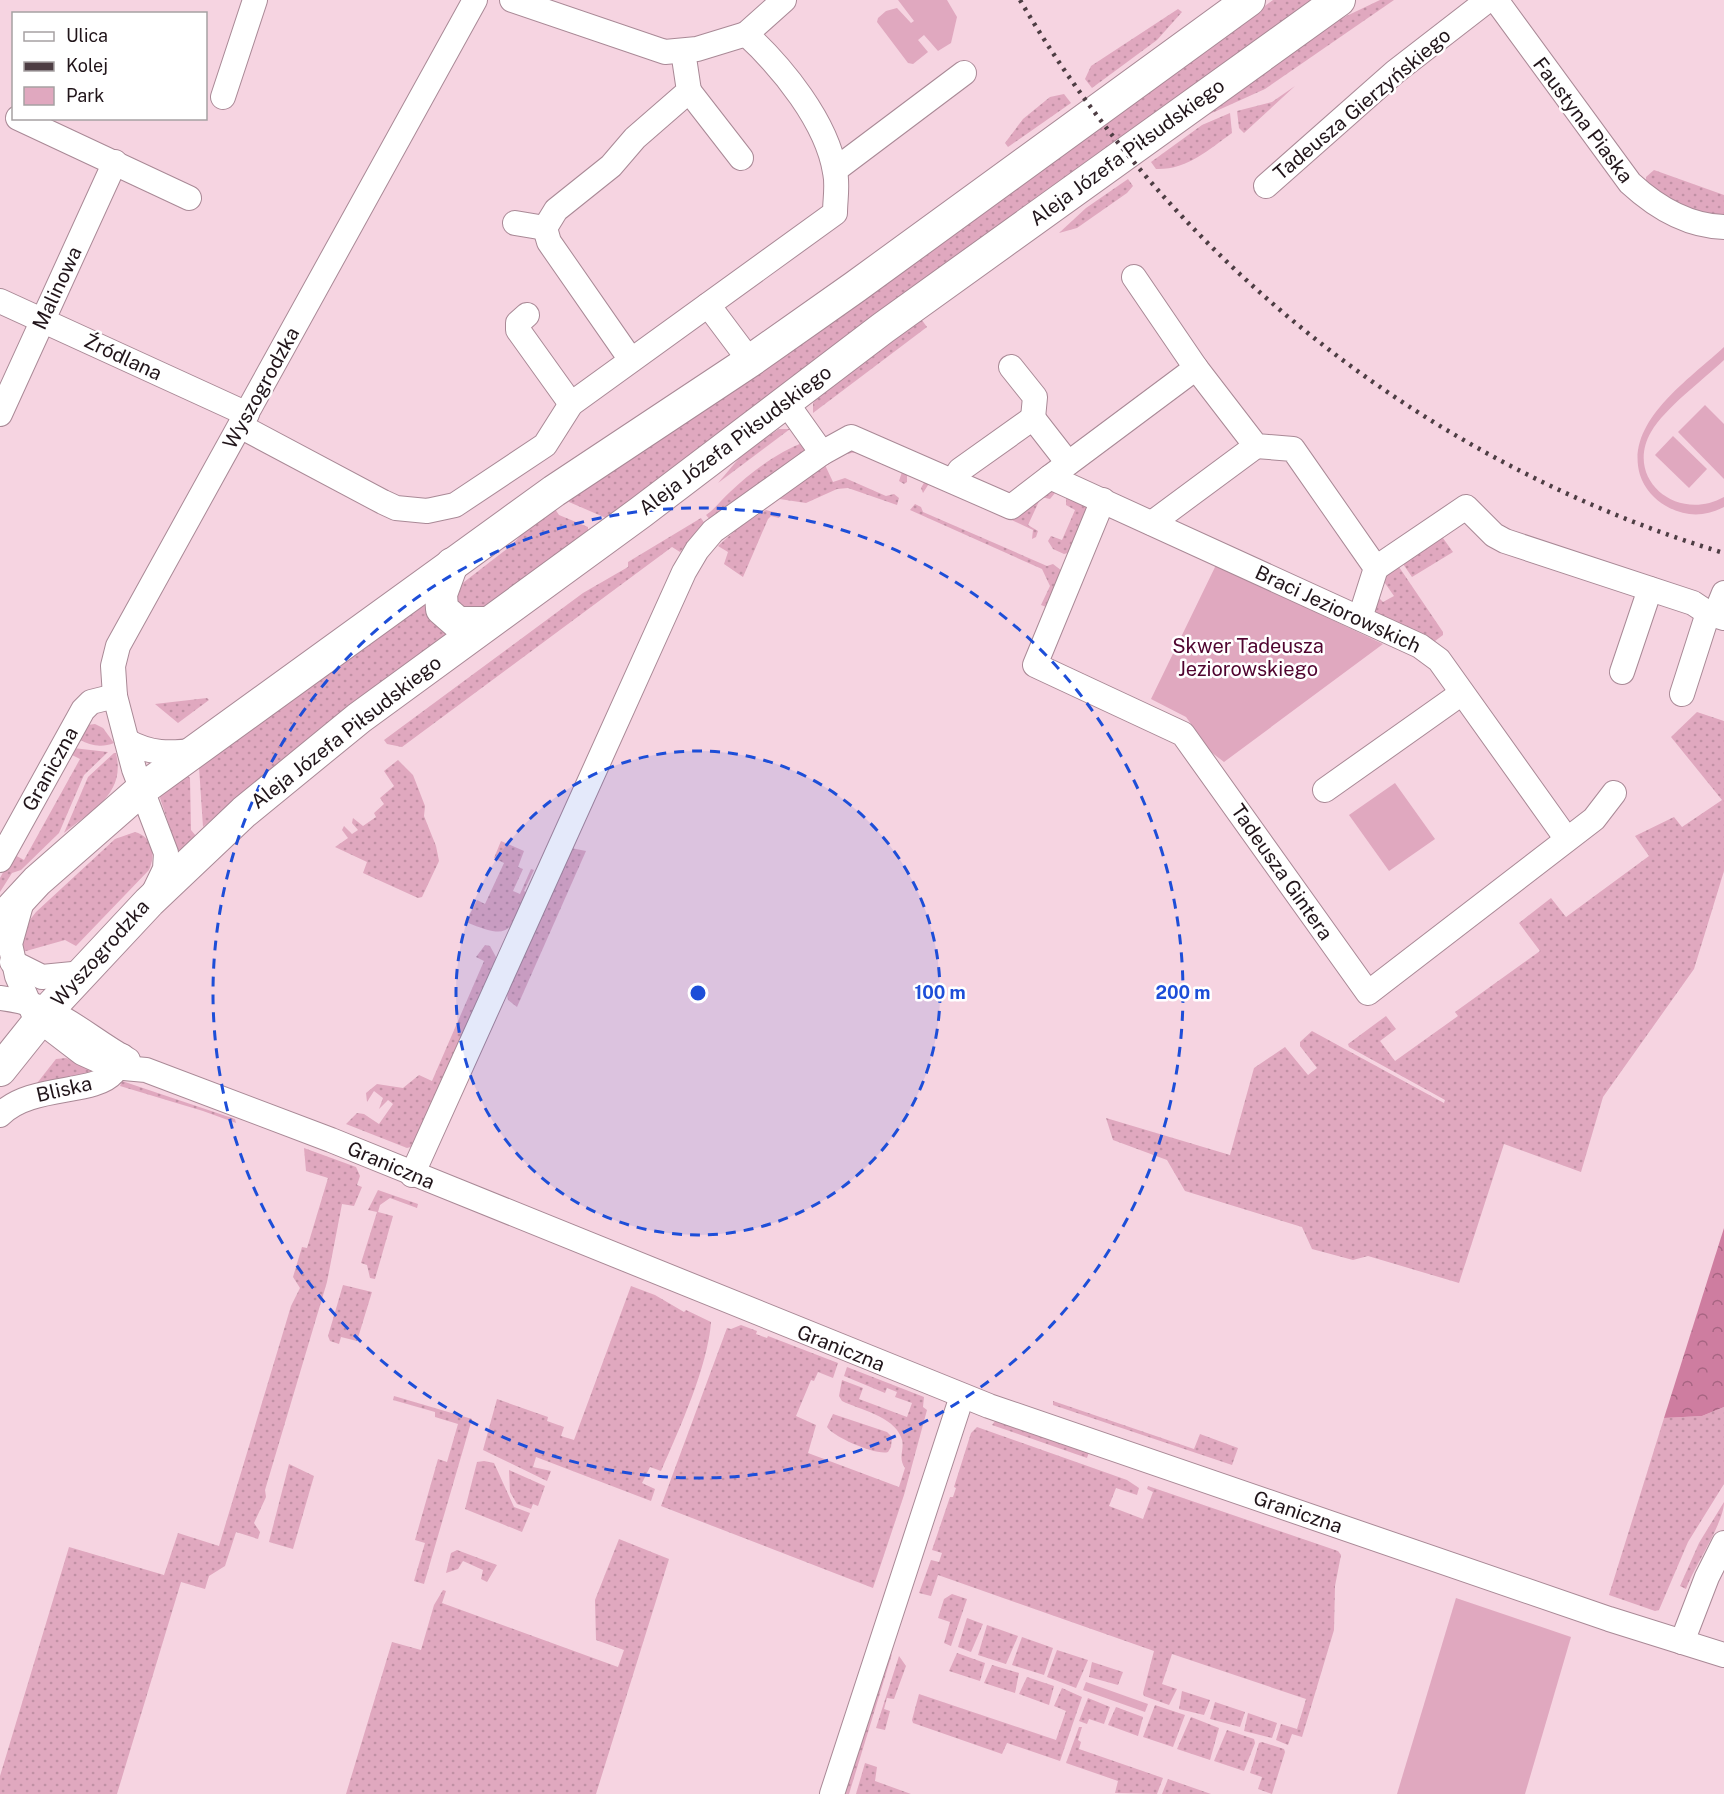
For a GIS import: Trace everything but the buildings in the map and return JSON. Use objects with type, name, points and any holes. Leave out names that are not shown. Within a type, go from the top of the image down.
[{"type":"main road","points":[[0,921],[25,893],[91,831],[141,790],[554,491],[750,361],[1249,0]]},
{"type":"main road","name":"Aleja Józefa Piłsudskiego","points":[[149,902],[278,783],[359,718],[641,512],[785,401],[1338,0]]},
{"type":"main road","points":[[452,564],[441,594],[442,609],[458,622],[488,623]]},
{"type":"main road","name":"Wyszogrodzka","points":[[0,1070],[38,1011],[83,973],[149,902]]},
{"type":"street","points":[[223,97],[255,0]]},
{"type":"street","name":"Wyszogrodzka","points":[[149,902],[165,869],[166,853],[141,790],[115,696],[113,666],[126,630],[476,0]]},
{"type":"street","points":[[512,0],[649,49],[683,51],[746,34],[784,0]]},
{"type":"street","name":"Tadeusza Gierzyńskiego","points":[[1266,186],[1395,72],[1488,0]]},
{"type":"street","name":"Faustyna Piaska","points":[[1496,0],[1630,183],[1654,203],[1679,217],[1700,224],[1724,227]]},
{"type":"street","points":[[527,315],[518,323],[518,330],[571,404],[835,213],[835,170],[825,142],[788,79],[746,34]]},
{"type":"street","points":[[683,51],[690,91],[741,158]]},
{"type":"street","points":[[835,170],[964,73]]},
{"type":"street","points":[[631,360],[549,242],[545,228],[556,210],[612,166],[635,138],[690,91]]},
{"type":"street","points":[[22,120],[189,198]]},
{"type":"street","name":"Malinowa","points":[[0,414],[115,162]]},
{"type":"street","points":[[515,223],[545,228]]},
{"type":"street","points":[[1134,277],[1196,368],[1256,446]]},
{"type":"street","name":"Źródlana","points":[[0,301],[43,320],[243,420],[390,505],[427,511],[455,505],[545,445],[571,404]]},
{"type":"street","points":[[708,305],[750,361]]},
{"type":"street","points":[[1011,367],[1035,397],[1033,418],[1059,470]]},
{"type":"street","points":[[412,1175],[684,572],[697,550],[714,531],[822,453],[851,437],[1011,507],[1196,368]]},
{"type":"street","points":[[785,401],[822,453]]},
{"type":"street","points":[[953,481],[960,470],[1033,418]]},
{"type":"street","points":[[1152,523],[1256,446],[1293,449],[1376,568]]},
{"type":"street","name":"Braci Jeziorowskich","points":[[1059,470],[1103,500],[1420,646],[1438,660],[1566,838]]},
{"type":"street","name":"Tadeusza Gintera","points":[[1103,500],[1088,542],[1035,665],[1183,734],[1368,993],[1593,819],[1614,793]]},
{"type":"street","points":[[1360,618],[1376,568],[1466,507],[1494,535],[1505,541],[1693,603],[1716,615]]},
{"type":"street","points":[[1622,672],[1650,589]]},
{"type":"street","points":[[1682,694],[1724,593]]},
{"type":"street","points":[[1325,790],[1462,693]]},
{"type":"street","name":"Graniczna","points":[[0,860],[83,710],[91,702],[115,696]]},
{"type":"street","points":[[127,741],[144,750],[163,753],[196,750]]},
{"type":"street","points":[[25,893],[12,933],[12,962],[38,1011]]},
{"type":"street","points":[[12,962],[42,977],[83,973]]},
{"type":"street","name":"Graniczna","points":[[0,998],[64,1017],[119,1062],[146,1070],[331,1140],[412,1175],[962,1396],[1724,1655]]},
{"type":"street","name":"Bliska","points":[[0,1115],[23,1099],[98,1082],[111,1075],[119,1062]]},
{"type":"street","points":[[832,1794],[962,1396]]},
{"type":"street","points":[[1682,1642],[1707,1577],[1724,1543]]},
{"type":"green space","points":[[898,0],[947,0],[957,17],[951,43],[938,51],[924,35],[918,40],[928,52],[913,64],[908,63],[877,22],[886,11],[897,8],[911,23],[914,21]]},
{"type":"green space","points":[[1273,0],[1315,0],[934,272],[606,518],[569,502],[569,499],[799,346]]},
{"type":"green space","points":[[1380,0],[1394,0],[1265,89],[1203,117],[1338,20]]},
{"type":"green space","points":[[1178,9],[1182,12],[1157,40],[1092,88],[1085,79],[1091,66]]},
{"type":"green space","points":[[1295,86],[1244,133],[1239,128],[1237,111],[1272,102]]},
{"type":"green space","points":[[1064,94],[1071,103],[1008,147],[1005,143],[1023,119],[1050,97]]},
{"type":"green space","points":[[1230,113],[1232,133],[1197,158],[1178,166],[1156,169],[1151,162],[1202,125]]},
{"type":"green space","points":[[1654,170],[1724,195],[1724,218],[1693,213],[1646,184],[1646,177]]},
{"type":"green space","points":[[1128,179],[1133,186],[1127,193],[1077,228],[1059,233],[1086,208]]},
{"type":"green space","points":[[921,319],[927,327],[813,413],[813,403],[819,395]]},
{"type":"green space","points":[[1724,347],[1724,360],[1666,413],[1651,432],[1644,449],[1644,466],[1650,480],[1660,492],[1673,500],[1689,504],[1706,504],[1724,497],[1724,507],[1710,513],[1688,514],[1666,506],[1650,493],[1644,484],[1640,475],[1638,456],[1642,437],[1663,403]]},
{"type":"green space","points":[[1705,405],[1724,424],[1724,479],[1678,432]]},
{"type":"green space","points":[[779,429],[790,429],[718,483],[746,450]]},
{"type":"green space","points":[[1673,436],[1707,469],[1689,488],[1655,455]]},
{"type":"green space","points":[[805,442],[806,451],[712,522],[706,515],[756,470],[785,451]]},
{"type":"green space","points":[[849,449],[872,454],[888,461],[907,474],[907,482],[904,484],[899,481],[902,472],[871,456],[856,453],[847,454],[825,465],[833,482],[845,478],[886,496],[894,494],[899,498],[897,505],[848,488],[837,489],[806,503],[773,498],[840,452]]},
{"type":"green space","points":[[925,481],[931,481],[1010,513],[1052,491],[1074,495],[1084,502],[1088,512],[1084,534],[1071,551],[1064,554],[1053,549],[1048,541],[1051,536],[1062,540],[1075,510],[1066,505],[1066,498],[1055,493],[1050,499],[1041,497],[1028,525],[1038,531],[1036,537],[1032,539],[1033,530],[930,482],[923,493],[921,488]]},
{"type":"green space","points":[[915,504],[921,507],[923,512],[1047,566],[1053,564],[1062,571],[1046,607],[1041,605],[1050,586],[1042,569],[910,510]]},
{"type":"green space","points":[[555,509],[559,515],[588,527],[588,531],[480,610],[459,611],[455,589],[512,545],[532,523]]},
{"type":"green space","points":[[766,510],[781,514],[779,518],[771,516],[768,519],[743,577],[724,564],[728,552],[718,546],[739,527]]},
{"type":"green space","points":[[701,518],[705,524],[680,552],[672,547],[402,747],[387,744],[384,740],[583,593],[628,567],[628,562]]},
{"type":"green space","points":[[1440,534],[1453,552],[1412,577],[1401,561]]},
{"type":"green space","points":[[1397,564],[1443,632],[1443,635],[1431,644],[1374,615],[1373,600],[1379,598],[1383,602],[1394,596],[1380,576]]},
{"type":"green space","name":"Skwer Tadeusza Jeziorowskiego","points":[[1216,565],[1383,644],[1224,762],[1211,752],[1186,717],[1151,699]]},
{"type":"green space","points":[[431,596],[452,631],[284,758],[203,827],[199,767]]},
{"type":"green space","points":[[207,698],[209,700],[178,723],[155,704]]},
{"type":"green space","points":[[1697,712],[1724,721],[1724,871],[1694,969],[1603,1097],[1581,1172],[1504,1144],[1459,1283],[1368,1256],[1353,1260],[1312,1249],[1302,1227],[1185,1191],[1167,1160],[1113,1140],[1106,1118],[1230,1155],[1254,1068],[1285,1047],[1308,1075],[1317,1068],[1300,1046],[1300,1042],[1312,1031],[1444,1103],[1445,1100],[1349,1047],[1348,1044],[1386,1016],[1396,1029],[1380,1041],[1395,1061],[1458,1016],[1455,1012],[1540,951],[1519,923],[1551,898],[1566,917],[1649,856],[1635,836],[1674,817],[1682,827],[1722,800],[1671,737]]},
{"type":"green space","points":[[95,724],[103,728],[114,743],[96,745],[79,739],[87,725]]},
{"type":"green space","points":[[73,748],[108,752],[84,775],[59,833],[21,870],[12,873],[0,892],[0,878],[13,854],[24,860],[80,759],[70,754]]},
{"type":"green space","points":[[116,753],[118,767],[116,780],[111,790],[104,800],[64,833],[88,777]]},
{"type":"green space","points":[[398,760],[413,775],[425,806],[424,816],[436,846],[439,861],[422,897],[418,898],[363,873],[367,862],[335,847],[348,838],[342,830],[344,826],[352,834],[358,830],[352,823],[353,818],[363,826],[376,817],[374,813],[384,804],[380,798],[394,786],[384,771]]},
{"type":"green space","points":[[187,775],[190,778],[191,830],[196,836],[176,855],[175,843],[160,798],[161,793]]},
{"type":"green space","points":[[1395,783],[1435,839],[1389,871],[1349,815]]},
{"type":"green space","points":[[135,832],[146,838],[151,847],[152,858],[149,870],[76,946],[65,940],[19,953],[21,931],[36,912],[115,839]]},
{"type":"green space","points":[[501,841],[524,851],[518,867],[523,869],[513,891],[520,894],[531,869],[534,870],[524,891],[527,893],[516,917],[506,930],[500,932],[466,922],[477,900],[485,904],[504,863],[494,858]]},
{"type":"green space","points":[[571,848],[586,851],[517,1007],[508,1000],[506,989]]},
{"type":"green space","points":[[485,945],[490,946],[496,957],[495,965],[415,1146],[407,1148],[346,1124],[357,1113],[364,1114],[379,1124],[393,1104],[388,1100],[379,1109],[383,1098],[374,1091],[367,1102],[366,1093],[377,1084],[403,1088],[419,1075],[432,1081],[484,961],[476,957]]},
{"type":"green space","points":[[66,1058],[100,1073],[34,1087],[56,1059]]},
{"type":"green space","points":[[122,1081],[235,1119],[236,1123],[120,1086]]},
{"type":"green space","points":[[304,1148],[356,1167],[360,1176],[357,1185],[362,1187],[354,1206],[342,1204],[327,1282],[265,1490],[266,1497],[254,1523],[260,1532],[258,1539],[236,1532],[225,1566],[209,1576],[205,1589],[181,1582],[117,1794],[0,1794],[0,1776],[69,1547],[164,1575],[178,1533],[219,1546],[291,1306],[300,1288],[293,1277],[302,1247],[307,1248],[328,1178],[306,1171]]},
{"type":"green space","points":[[378,1190],[418,1204],[417,1208],[390,1198],[380,1205],[378,1212],[393,1216],[375,1279],[370,1278],[367,1265],[361,1263],[377,1212],[368,1210]]},
{"type":"green space","points":[[1724,1228],[1724,1407],[1702,1416],[1664,1418]]},
{"type":"green space","points":[[343,1285],[372,1292],[357,1341],[341,1337],[339,1344],[330,1341],[328,1336]]},
{"type":"green space","points":[[631,1286],[655,1295],[684,1312],[686,1310],[711,1322],[699,1378],[676,1437],[661,1471],[650,1467],[642,1483],[655,1489],[651,1501],[536,1457],[533,1467],[551,1471],[547,1481],[483,1450],[497,1399],[548,1417],[547,1421],[564,1427],[561,1436],[574,1440]]},
{"type":"green space","points":[[741,1325],[757,1331],[756,1334],[767,1338],[768,1336],[838,1363],[833,1378],[818,1372],[814,1381],[811,1380],[796,1416],[816,1425],[808,1453],[899,1487],[905,1468],[902,1460],[901,1437],[897,1430],[884,1419],[842,1401],[839,1396],[842,1380],[863,1388],[859,1399],[907,1417],[912,1403],[895,1397],[897,1392],[887,1388],[885,1393],[844,1376],[847,1367],[924,1397],[923,1407],[927,1410],[904,1495],[873,1588],[661,1506],[727,1328],[731,1329]]},
{"type":"green space","points":[[394,1396],[472,1419],[424,1584],[414,1581],[425,1543],[415,1540],[438,1459],[447,1462],[458,1424],[435,1417],[435,1412],[393,1400]]},
{"type":"green space","points":[[1053,1401],[1194,1449],[1200,1434],[1238,1448],[1232,1465],[1053,1405]]},
{"type":"green space","points":[[1724,1407],[1724,1484],[1688,1542],[1659,1610],[1655,1611],[1609,1595],[1664,1418],[1702,1416]]},
{"type":"green space","points":[[833,1414],[887,1432],[892,1437],[888,1452],[865,1448],[838,1436],[827,1427]]},
{"type":"green space","points":[[996,1420],[1089,1452],[1087,1458],[992,1425]]},
{"type":"green space","points":[[977,1427],[1127,1480],[1139,1488],[1137,1495],[1116,1488],[1109,1506],[1143,1519],[1153,1492],[1147,1489],[1148,1486],[1338,1551],[1341,1555],[1335,1586],[1334,1630],[1302,1737],[1292,1734],[1288,1745],[1276,1740],[1281,1724],[1297,1729],[1306,1699],[1172,1654],[1162,1684],[1177,1689],[1169,1705],[1144,1696],[1143,1693],[1154,1651],[938,1575],[931,1596],[919,1593],[931,1560],[939,1562],[942,1553],[932,1550],[950,1497],[953,1497],[956,1488],[954,1487],[971,1433]]},
{"type":"green space","points":[[477,1462],[494,1463],[514,1507],[530,1513],[522,1532],[465,1509]]},
{"type":"green space","points":[[289,1464],[314,1476],[293,1549],[269,1542]]},
{"type":"green space","points":[[509,1470],[545,1486],[538,1506],[533,1504],[531,1509],[517,1504],[510,1492]]},
{"type":"green space","points":[[1724,1502],[1719,1521],[1686,1589],[1680,1586],[1699,1543]]},
{"type":"green space","points":[[619,1539],[669,1559],[596,1794],[346,1794],[392,1642],[421,1650],[434,1605],[443,1590],[446,1591],[442,1603],[618,1667],[624,1650],[596,1640],[595,1600]]},
{"type":"green space","points":[[457,1550],[497,1565],[487,1582],[481,1579],[483,1570],[463,1561],[458,1569],[446,1573],[451,1553]]},
{"type":"green space","points":[[952,1594],[967,1599],[951,1646],[944,1643],[950,1622],[938,1618],[944,1599]]},
{"type":"green space","points":[[1456,1598],[1571,1637],[1525,1794],[1397,1794]]},
{"type":"green space","points":[[967,1618],[983,1624],[971,1652],[958,1647]]},
{"type":"green space","points":[[987,1625],[1018,1636],[1006,1664],[978,1655]]},
{"type":"green space","points":[[1022,1637],[1053,1648],[1044,1675],[1012,1665]]},
{"type":"green space","points":[[1057,1650],[1088,1660],[1076,1688],[1047,1677]]},
{"type":"green space","points":[[957,1653],[985,1663],[980,1681],[949,1671]]},
{"type":"green space","points":[[892,1654],[849,1794],[844,1794],[890,1656]]},
{"type":"green space","points":[[899,1656],[906,1666],[894,1699],[887,1698],[884,1709],[890,1711],[885,1730],[876,1728]]},
{"type":"green space","points":[[1092,1662],[1123,1672],[1118,1685],[1089,1677]]},
{"type":"green space","points":[[992,1665],[1019,1673],[1015,1693],[984,1683]]},
{"type":"green space","points":[[1027,1677],[1054,1686],[1049,1705],[1019,1694]]},
{"type":"green space","points":[[1086,1682],[1148,1704],[1145,1712],[1083,1690]]},
{"type":"green space","points":[[1062,1688],[1082,1697],[1060,1761],[1007,1743],[1002,1754],[913,1723],[912,1720],[919,1694],[1056,1740],[1066,1711],[1054,1706]]},
{"type":"green space","points":[[1182,1691],[1210,1700],[1204,1715],[1179,1709]]},
{"type":"green space","points":[[1088,1698],[1110,1707],[1104,1724],[1089,1719],[1087,1724],[1079,1721]]},
{"type":"green space","points":[[1215,1702],[1245,1712],[1240,1727],[1210,1719]]},
{"type":"green space","points":[[1155,1705],[1185,1715],[1173,1747],[1143,1737]]},
{"type":"green space","points":[[1116,1707],[1143,1717],[1138,1736],[1108,1725]]},
{"type":"green space","points":[[1248,1713],[1277,1723],[1272,1738],[1244,1731]]},
{"type":"green space","points":[[1191,1717],[1219,1728],[1210,1760],[1177,1749]]},
{"type":"green space","points":[[1079,1727],[1082,1727],[1078,1740],[1081,1742],[1079,1749],[1163,1778],[1157,1794],[1115,1793],[1118,1781],[1066,1763]]},
{"type":"green space","points":[[1227,1730],[1254,1739],[1255,1743],[1244,1771],[1214,1761]]},
{"type":"green space","points":[[1259,1743],[1284,1749],[1285,1752],[1272,1794],[1258,1789],[1262,1777],[1250,1773]]},
{"type":"green space","points":[[865,1763],[877,1767],[875,1781],[911,1794],[856,1794]]},
{"type":"green space","points":[[1168,1779],[1211,1794],[1162,1794]]},
{"type":"railway","points":[[1020,0],[1083,96],[1154,186],[1234,268],[1320,343],[1413,409],[1512,467],[1616,515],[1724,553]]}]
